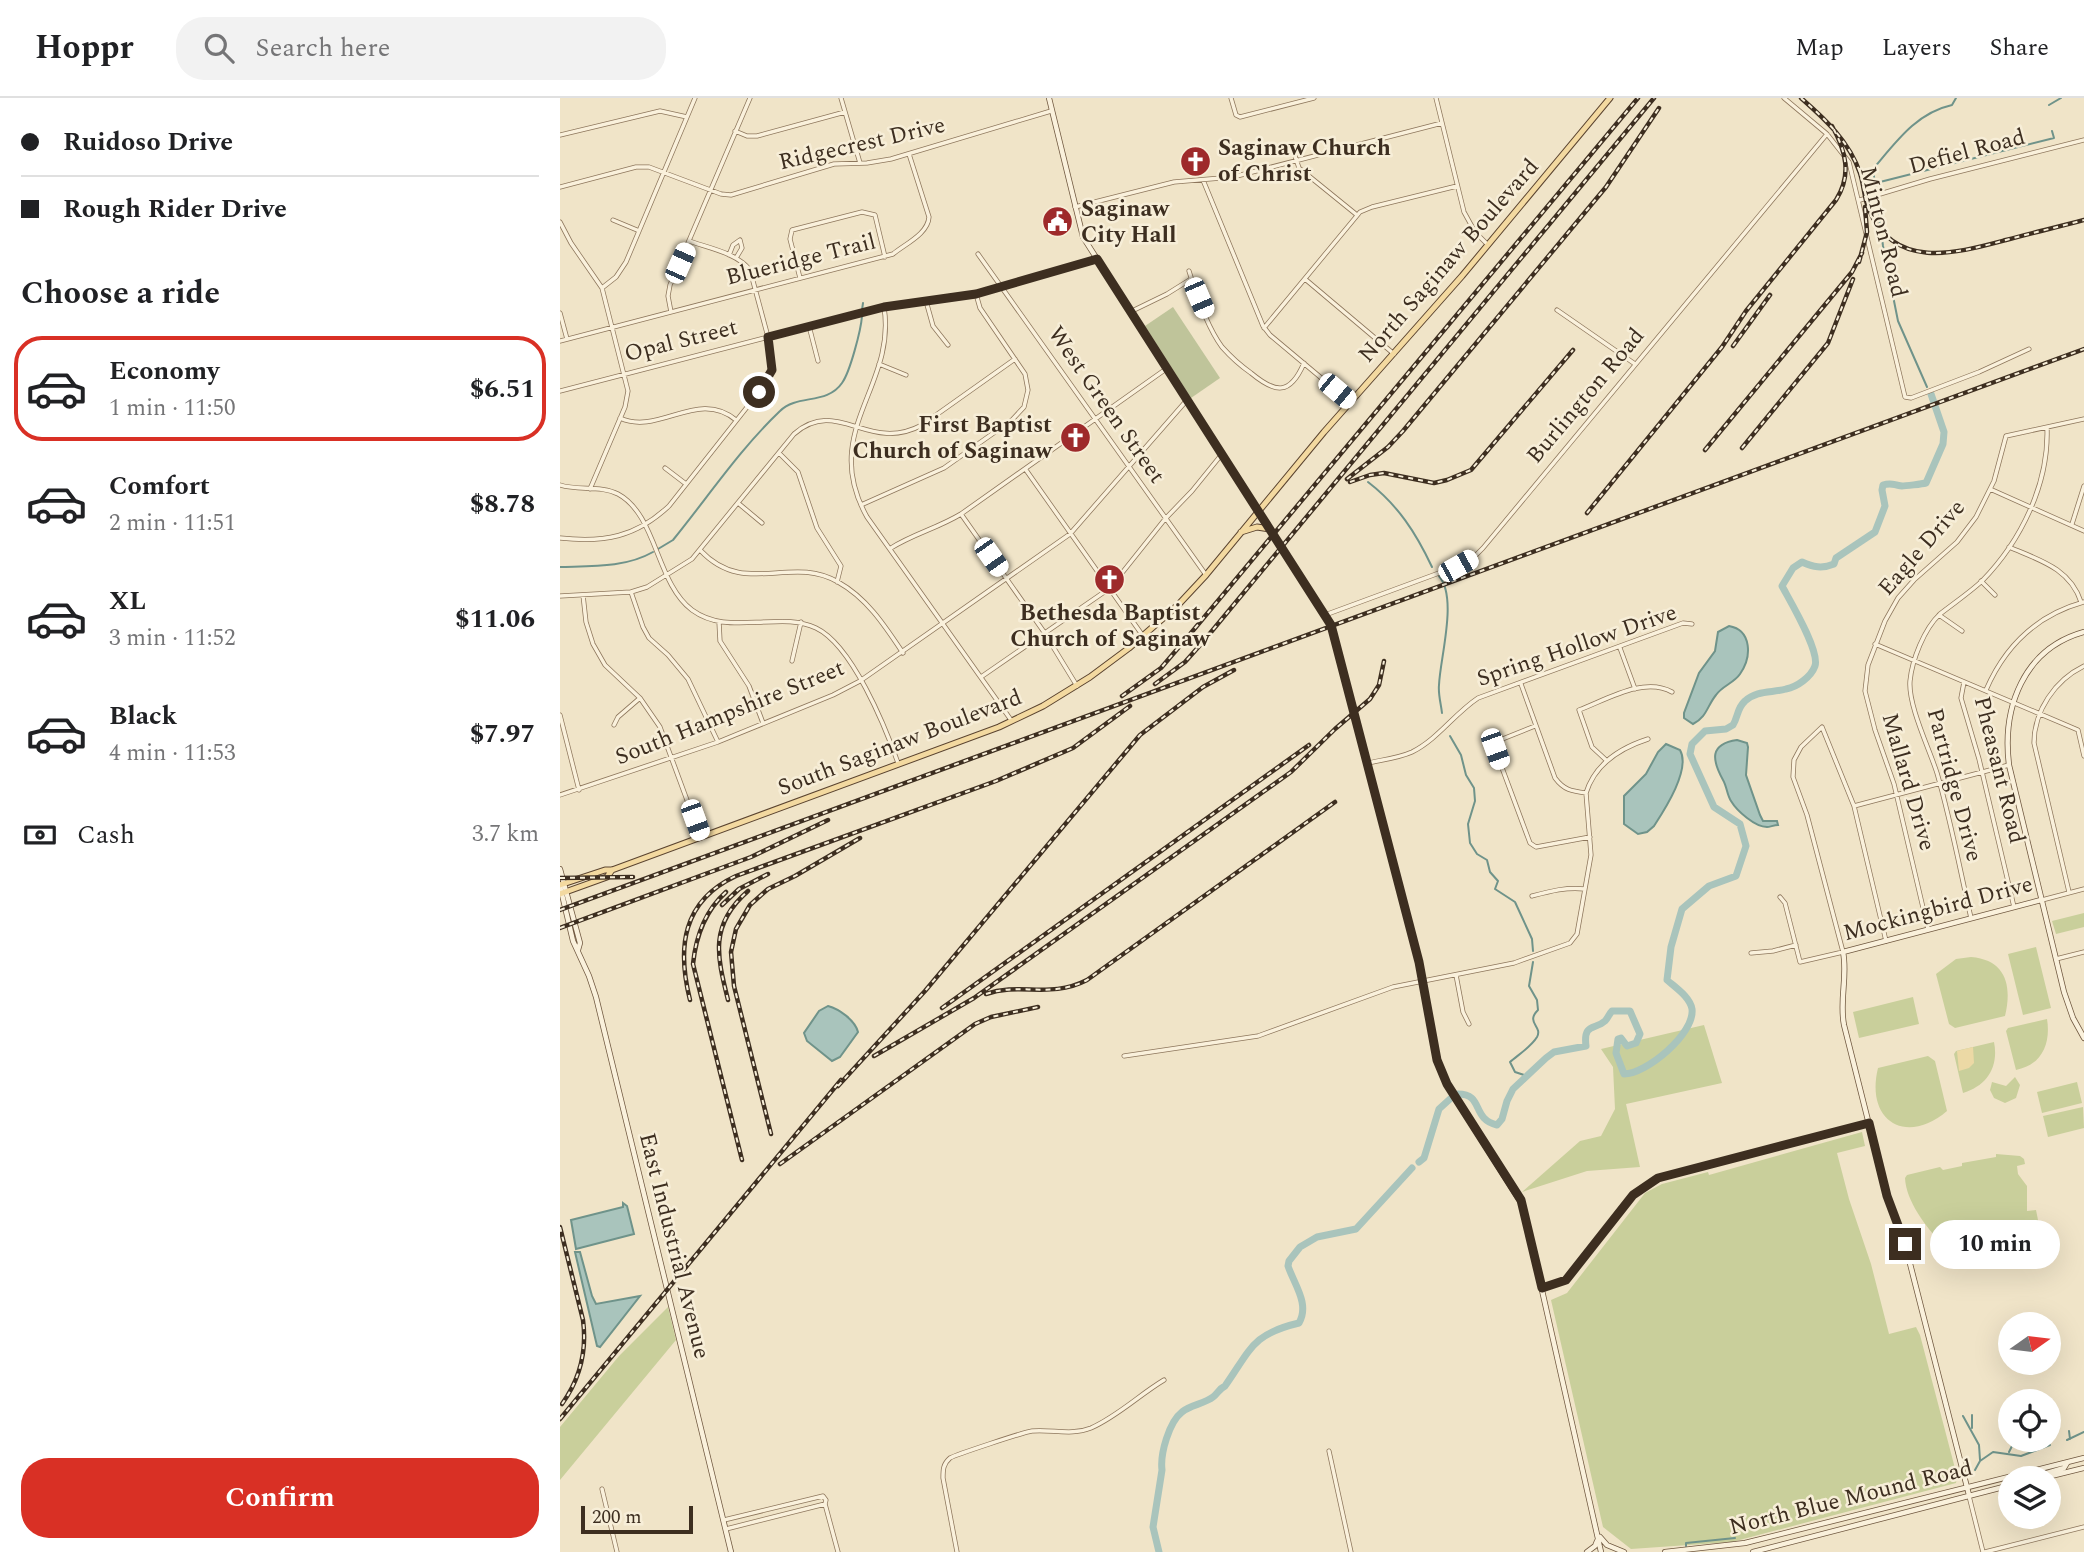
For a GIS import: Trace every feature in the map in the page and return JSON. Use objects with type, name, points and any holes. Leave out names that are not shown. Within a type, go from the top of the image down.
[{"type":"main road","points":[[1049,98],[1080,229],[1166,369],[1325,615],[1333,633],[1424,981],[1441,1071],[1521,1200],[1601,1552]]},
{"type":"main road","name":"North Saginaw Boulevard","points":[[1259,510],[1488,245],[1609,98]]},
{"type":"main road","name":"South Saginaw Boulevard","points":[[561,885],[701,838],[1012,722],[1077,686],[1143,636],[1206,575],[1259,510]]},
{"type":"main road","points":[[1241,532],[1257,527],[1270,529]]},
{"type":"main road","points":[[2084,632],[2064,640],[2043,655],[2022,681],[2013,701],[2008,727],[2009,765],[2041,900],[2070,1011],[2084,1038]]},
{"type":"main road","name":"East Industrial Avenue","points":[[560,869],[573,941],[597,1003],[732,1552]]},
{"type":"main road","name":"South Saginaw Boulevard","points":[[563,893],[607,877],[612,870]]},
{"type":"main road","name":"Mockingbird Drive","points":[[1843,952],[2041,900]]},
{"type":"main road","points":[[1843,952],[1845,971],[1842,1019],[1887,1196],[1908,1254],[1969,1495]]},
{"type":"main road","name":"North Blue Mound Road","points":[[1665,1552],[1745,1543],[2084,1458]]},
{"type":"main road","points":[[2061,1469],[2067,1462]]},
{"type":"main road","points":[[2061,1474],[2084,1468]]},
{"type":"main road","name":"North Blue Mound Road","points":[[1750,1552],[1998,1488]]},
{"type":"main road","points":[[1587,1552],[1596,1544],[1597,1533]]},
{"type":"main road","points":[[1597,1533],[1607,1545],[1624,1552]]},
{"type":"main road","points":[[1745,1543],[1750,1552]]},
{"type":"main road","points":[[1733,1545],[1735,1552]]},
{"type":"street","points":[[602,288],[626,262],[695,98]]},
{"type":"street","points":[[671,312],[668,296],[670,285],[750,98]]},
{"type":"street","points":[[841,98],[860,163]]},
{"type":"street","points":[[1231,98],[1237,116],[1314,98]]},
{"type":"street","points":[[1277,98],[1279,107]]},
{"type":"street","points":[[1436,98],[1468,221],[1488,245]]},
{"type":"street","name":"Minton Road","points":[[1784,98],[1828,134],[1849,162],[1906,398],[1979,372],[2029,349]]},
{"type":"street","points":[[560,135],[660,111],[687,117]]},
{"type":"street","name":"Ridgecrest Drive","points":[[560,187],[636,167],[649,167],[721,194],[739,194],[834,164],[879,161],[909,154],[1051,111]]},
{"type":"street","points":[[735,131],[747,136],[757,136],[845,112]]},
{"type":"street","points":[[1075,207],[1174,182],[1230,178],[1442,123]]},
{"type":"street","name":"Burlington Road","points":[[1325,615],[1448,570],[1472,558],[1505,523],[1635,363],[1828,134]]},
{"type":"street","name":"Defiel Road","points":[[1860,200],[1930,179],[2084,140]]},
{"type":"street","points":[[1292,147],[1303,172],[1357,215]]},
{"type":"street","name":"Blueridge Trail","points":[[560,341],[894,254],[925,230],[929,223],[909,154]]},
{"type":"street","points":[[1203,179],[1264,328],[1350,402]]},
{"type":"street","points":[[1264,328],[1357,215],[1372,207],[1457,186]]},
{"type":"street","points":[[800,278],[790,239],[792,230],[850,215],[867,212],[874,215],[885,257]]},
{"type":"street","points":[[613,220],[638,230]]},
{"type":"street","points":[[560,222],[602,288],[624,374],[627,398],[590,489]]},
{"type":"street","points":[[729,255],[733,245],[740,240],[742,248],[736,259]]},
{"type":"street","points":[[560,538],[610,538],[645,527],[669,506],[759,392],[772,370],[768,337],[750,270],[743,262],[729,255],[690,241]]},
{"type":"street","name":"West Green Street","points":[[978,254],[1206,575]]},
{"type":"street","name":"Opal Street","points":[[560,391],[884,307],[976,294],[1097,259]]},
{"type":"street","points":[[1189,271],[1222,346],[1262,382],[1275,389],[1287,387],[1299,374],[1304,363]]},
{"type":"street","points":[[1130,312],[1167,295],[1191,279]]},
{"type":"street","points":[[1305,279],[1394,354]]},
{"type":"street","points":[[860,505],[944,468],[1019,414],[1026,403],[1028,385],[1023,369],[980,308],[976,294]]},
{"type":"street","points":[[926,301],[933,326],[948,345]]},
{"type":"street","points":[[884,307],[887,333],[850,450],[850,468],[860,505],[1012,722]]},
{"type":"street","points":[[1557,310],[1635,363]]},
{"type":"street","points":[[560,313],[567,339]]},
{"type":"street","points":[[809,326],[818,361]]},
{"type":"street","points":[[560,596],[631,593],[692,559],[794,434],[814,422],[831,419],[885,435],[915,429],[1015,359]]},
{"type":"street","points":[[879,364],[906,375]]},
{"type":"street","points":[[890,548],[911,536],[944,525],[961,514],[1166,369]]},
{"type":"street","name":"South Hampshire Street","points":[[560,795],[718,741],[833,695],[860,681],[904,653],[1070,534],[1187,400]]},
{"type":"street","points":[[620,418],[639,423],[707,408],[722,410],[736,420]]},
{"type":"street","points":[[1962,631],[1939,615],[1981,581],[2009,547],[2031,506],[2044,465],[2047,428],[2084,419]]},
{"type":"street","name":"Eagle Drive","points":[[1875,644],[1889,613],[1903,591],[1964,534],[1990,489],[2006,436],[2047,428]]},
{"type":"street","points":[[779,453],[798,472],[817,528],[841,566],[837,582]]},
{"type":"street","points":[[981,677],[1110,588],[1222,454]]},
{"type":"street","points":[[665,468],[686,484]]},
{"type":"street","points":[[1026,470],[1143,636]]},
{"type":"street","points":[[560,485],[614,492],[625,499],[635,509],[680,598],[700,615],[719,622],[801,622],[819,629],[834,640],[880,716],[899,765]]},
{"type":"street","points":[[2071,525],[2084,486]]},
{"type":"street","points":[[1990,489],[2084,531]]},
{"type":"street","points":[[738,503],[762,523]]},
{"type":"street","points":[[961,514],[1044,632],[1077,686]]},
{"type":"street","points":[[1986,690],[1998,665],[2022,635],[2054,613],[2082,602],[2072,583],[2061,571],[2009,547]]},
{"type":"street","points":[[700,550],[715,564],[734,573],[810,573],[837,582],[870,607],[904,653]]},
{"type":"street","points":[[1981,581],[1995,595]]},
{"type":"street","points":[[631,593],[643,628],[649,638],[688,679],[718,741]]},
{"type":"street","points":[[583,595],[586,622],[599,654],[619,680],[640,698],[660,727],[701,838]]},
{"type":"street","name":"Partridge Drive","points":[[1939,615],[1929,628],[1915,660],[1910,683],[1911,697],[1940,785],[1971,918]]},
{"type":"street","points":[[719,622],[720,641],[749,685],[763,723]]},
{"type":"street","points":[[793,661],[801,622]]},
{"type":"street","name":"Spring Hollow Drive","points":[[1367,763],[1411,752],[1442,731],[1463,708],[1478,698],[1683,623],[1692,624]]},
{"type":"street","points":[[1875,644],[2078,730],[2084,756]]},
{"type":"street","name":"Mallard Drive","points":[[1875,644],[1868,665],[1865,691],[1897,795],[1928,929]]},
{"type":"street","points":[[1620,647],[1634,689]]},
{"type":"street","points":[[2069,892],[2034,743],[2034,728],[2039,713],[2059,684],[2084,666]]},
{"type":"street","name":"Pheasant Road","points":[[1965,682],[1961,698],[1982,772],[2014,907]]},
{"type":"street","points":[[1521,684],[1555,778],[1570,791],[1586,793]]},
{"type":"street","points":[[1606,760],[1592,747],[1579,710],[1634,689],[1654,686],[1672,692]]},
{"type":"street","points":[[614,725],[618,717],[640,698]]},
{"type":"street","points":[[560,715],[579,790]]},
{"type":"street","points":[[1535,726],[1495,743],[1530,844],[1536,846],[1590,837]]},
{"type":"street","points":[[1843,952],[1807,815],[1793,777],[1794,760],[1801,747],[1822,727],[1853,806],[1886,941]]},
{"type":"street","points":[[1124,1056],[1258,1036],[1380,991],[1514,963],[1570,943],[1577,934],[1591,855],[1586,793],[1593,774],[1606,760],[1648,739]]},
{"type":"street","points":[[1853,806],[2009,765]]},
{"type":"street","points":[[1532,896],[1554,890],[1585,889]]},
{"type":"street","name":"Mockingbird Drive","points":[[2041,900],[2084,889]]},
{"type":"street","points":[[1751,953],[1796,945],[1785,903],[1780,897]]},
{"type":"street","name":"Mockingbird Drive","points":[[1796,945],[1800,962],[1843,952]]},
{"type":"street","points":[[2056,959],[2084,953]]},
{"type":"street","points":[[1456,975],[1463,1012],[1469,1024]]},
{"type":"street","points":[[1542,1288],[1566,1280],[1633,1195],[1658,1178],[1869,1123]]},
{"type":"street","points":[[957,1552],[944,1487],[944,1464],[962,1452],[1028,1431],[1067,1433],[1092,1427],[1124,1409],[1164,1380]]},
{"type":"street","points":[[1329,1451],[1351,1552]]},
{"type":"street","points":[[602,1489],[617,1552]]},
{"type":"street","points":[[1969,1495],[1984,1552],[2084,1527]]},
{"type":"street","points":[[724,1520],[823,1496],[827,1500],[825,1504],[838,1552]]},
{"type":"street","points":[[726,1529],[825,1504]]},
{"type":"green space","points":[[1173,307],[1220,378],[1191,398],[1145,326]]},
{"type":"green space","points":[[2084,913],[2084,927],[2056,934],[2052,921]]},
{"type":"green space","points":[[2036,947],[2051,1008],[2023,1015],[2008,954]]},
{"type":"green space","points":[[1971,957],[1992,963],[2004,977],[2008,995],[2005,1016],[1955,1028],[1949,1024],[1936,974],[1956,959]]},
{"type":"green space","points":[[1913,997],[1919,1024],[1859,1038],[1853,1012]]},
{"type":"green space","points":[[2047,1019],[2048,1036],[2043,1052],[2032,1063],[2016,1070],[2006,1031],[2008,1028]]},
{"type":"green space","points":[[1704,1025],[1722,1083],[1626,1104],[1640,1167],[1587,1171],[1522,1192],[1580,1141],[1601,1136],[1615,1109],[1613,1067],[1601,1049]]},
{"type":"green space","points":[[1994,1042],[1995,1060],[1989,1074],[1979,1086],[1963,1093],[1954,1054],[1956,1051]]},
{"type":"green space","points":[[1928,1056],[1935,1061],[1947,1111],[1932,1121],[1917,1126],[1904,1127],[1892,1122],[1883,1114],[1878,1102],[1878,1068]]},
{"type":"green space","points":[[2015,1077],[2020,1085],[2016,1098],[2005,1103],[1994,1098],[1990,1090],[1992,1082],[2006,1086]]},
{"type":"green space","points":[[2077,1082],[2082,1103],[2042,1113],[2037,1092]]},
{"type":"green space","points":[[2083,1107],[2084,1128],[2048,1137],[2043,1116]]},
{"type":"green space","points":[[1862,1132],[1865,1146],[1837,1153],[1849,1199],[1871,1264],[1889,1334],[1916,1327],[1920,1335],[1957,1476],[1956,1483],[1732,1542],[1631,1549],[1603,1527],[1551,1300],[1567,1293],[1645,1193],[1662,1184],[1708,1172],[1709,1175]]},
{"type":"green space","points":[[1996,1154],[2020,1156],[2024,1159],[2025,1164],[2017,1166],[2018,1174],[2027,1186],[2027,1211],[2036,1210],[2036,1224],[1942,1244],[1913,1205],[1905,1178],[1907,1175],[1940,1167],[1943,1170],[1962,1166],[1962,1163],[1996,1157]]},
{"type":"green space","points":[[668,1307],[676,1340],[560,1480],[560,1427],[619,1356]]},
{"type":"sand","points":[[1973,1047],[1974,1063],[1959,1071],[1957,1051]]},
{"type":"water","points":[[1729,626],[1737,629],[1746,638],[1747,660],[1737,677],[1719,692],[1704,715],[1693,724],[1684,718],[1684,713],[1699,673],[1715,651],[1718,632]]},
{"type":"water","points":[[1737,740],[1747,743],[1746,775],[1760,815],[1763,821],[1777,821],[1778,825],[1767,827],[1757,824],[1742,814],[1730,799],[1715,754],[1721,745]]},
{"type":"water","points":[[1666,744],[1680,750],[1680,778],[1654,826],[1647,832],[1638,834],[1624,824],[1624,796],[1646,774],[1658,752]]},
{"type":"water","points":[[828,1006],[846,1016],[854,1023],[858,1032],[840,1057],[832,1061],[807,1041],[804,1033],[819,1011]]},
{"type":"water","points":[[623,1203],[627,1206],[634,1234],[576,1249],[571,1220],[623,1207]]},
{"type":"water","points":[[575,1252],[580,1252],[596,1304],[640,1296],[600,1347],[597,1346]]},
{"type":"waterway","points":[[1927,387],[1898,321],[1883,246],[1873,169],[1917,122],[1952,105],[1956,98]]},
{"type":"waterway","points":[[2049,105],[2061,98]]},
{"type":"waterway","points":[[1876,183],[2054,138],[2052,131]]},
{"type":"waterway","points":[[862,310],[863,303]]},
{"type":"waterway","points":[[658,549],[673,540],[738,457],[780,411],[787,406],[836,390],[842,383],[855,351],[862,316]]},
{"type":"waterway","points":[[1458,1094],[1471,1098],[1484,1118],[1497,1125],[1502,1119],[1513,1089],[1554,1052],[1586,1046],[1588,1030],[1605,1021],[1612,1011],[1630,1011],[1640,1034],[1636,1043],[1627,1046],[1621,1038],[1618,1039],[1616,1053],[1624,1074],[1656,1060],[1678,1041],[1686,1030],[1691,1019],[1691,1005],[1667,980],[1671,947],[1682,909],[1709,886],[1736,876],[1746,846],[1740,824],[1714,807],[1690,754],[1692,744],[1705,731],[1726,729],[1733,725],[1740,707],[1750,697],[1795,686],[1813,670],[1813,649],[1782,586],[1793,568],[1802,562],[1818,567],[1834,564],[1836,558],[1875,532],[1885,506],[1883,485],[1926,483],[1943,444],[1944,432],[1931,394]]},
{"type":"waterway","points":[[1368,482],[1405,520],[1432,567]]},
{"type":"waterway","points":[[560,567],[619,564],[653,552]]},
{"type":"waterway","points":[[1439,576],[1444,586],[1448,613],[1439,688],[1442,713]]},
{"type":"waterway","points":[[1450,736],[1474,788],[1475,801],[1468,824],[1470,843],[1477,854],[1487,860],[1490,872],[1498,881],[1495,889],[1515,902],[1532,939],[1533,951]]},
{"type":"waterway","points":[[1527,1076],[1515,1072],[1510,1062],[1531,1044],[1538,1033],[1533,1018],[1538,1010],[1537,1000],[1529,986],[1533,962]]},
{"type":"waterway","points":[[1419,1162],[1424,1158],[1439,1109],[1450,1099]]},
{"type":"waterway","points":[[1159,1552],[1153,1527],[1164,1447],[1173,1423],[1185,1410],[1215,1396],[1247,1353],[1262,1338],[1283,1327],[1299,1323],[1302,1301],[1288,1266],[1300,1247],[1317,1237],[1356,1229],[1412,1168]]},
{"type":"waterway","points":[[1972,1415],[1972,1428]]},
{"type":"waterway","points":[[1963,1416],[1979,1445],[1980,1460]]},
{"type":"waterway","points":[[2069,1431],[2070,1439]]},
{"type":"waterway","points":[[2067,1440],[2084,1432]]},
{"type":"waterway","points":[[1975,1470],[1980,1461],[1993,1452],[2021,1456],[2032,1452]]},
{"type":"waterway","points":[[1686,1546],[1686,1543],[1735,1538]]},
{"type":"railway","points":[[1122,696],[1161,668],[1638,98]]},
{"type":"railway","points":[[1155,684],[1185,662],[1202,643],[1654,98]]},
{"type":"railway","points":[[1801,98],[1827,123],[1850,151],[1860,173],[1869,210],[1880,229],[1894,242],[1911,250],[1929,253],[1968,249],[2084,220]]},
{"type":"railway","points":[[1347,479],[1388,447],[1403,431],[1606,187],[1659,108]]},
{"type":"railway","points":[[1587,513],[1722,347],[1746,311],[1836,200],[1844,181],[1845,163],[1841,145],[1832,126]]},
{"type":"railway","points":[[1859,262],[1867,232],[1865,207]]},
{"type":"railway","points":[[1705,450],[1852,272],[1862,253]]},
{"type":"railway","points":[[1742,448],[1828,343],[1853,279]]},
{"type":"railway","points":[[1733,346],[1770,295]]},
{"type":"railway","points":[[560,910],[2084,349]]},
{"type":"railway","points":[[1350,482],[1384,473],[1434,483],[1471,470],[1573,350]]},
{"type":"railway","points":[[874,1056],[974,998],[1291,772],[1370,699],[1379,685],[1384,661]]},
{"type":"railway","points":[[838,1086],[925,991],[1140,735],[1203,687],[1234,670]]},
{"type":"railway","points":[[690,1000],[684,962],[688,928],[694,913],[718,886],[736,876],[996,781],[1073,748],[1130,706]]},
{"type":"railway","points":[[942,1008],[1309,745]]},
{"type":"railway","points":[[986,994],[1011,989],[1061,989],[1087,980],[1335,802]]},
{"type":"railway","points":[[560,928],[751,857],[828,820]]},
{"type":"railway","points":[[771,1134],[734,986],[731,952],[736,929],[750,905],[768,889],[860,838]]},
{"type":"railway","points":[[722,905],[739,889],[768,874]]},
{"type":"railway","points":[[560,878],[633,877]]},
{"type":"railway","points":[[728,1000],[721,969],[719,942],[727,916],[748,891]]},
{"type":"railway","points":[[726,892],[712,907],[703,924],[696,943],[693,964],[742,1160]]},
{"type":"railway","points":[[780,1164],[975,1024],[991,1017],[1038,1007]]},
{"type":"railway","points":[[560,1419],[841,1080]]},
{"type":"railway","points":[[560,1227],[584,1331],[578,1374],[562,1404]]},
{"type":"place","name":"Saginaw Church of Christ","points":[[1195,161]]},
{"type":"place","name":"Saginaw City Hall","points":[[1058,222]]},
{"type":"place","name":"First Baptist Church of Saginaw","points":[[1075,438]]},
{"type":"place","name":"Bethesda Baptist Church of Saginaw","points":[[1110,579]]},
{"type":"route","points":[[759,392],[772,370],[768,337],[884,307],[976,294],[1097,259],[1331,625],[1424,981],[1439,1066],[1447,1084],[1521,1200],[1542,1288],[1566,1280],[1633,1195],[1658,1178],[1869,1123],[1887,1196],[1905,1244]]}]
